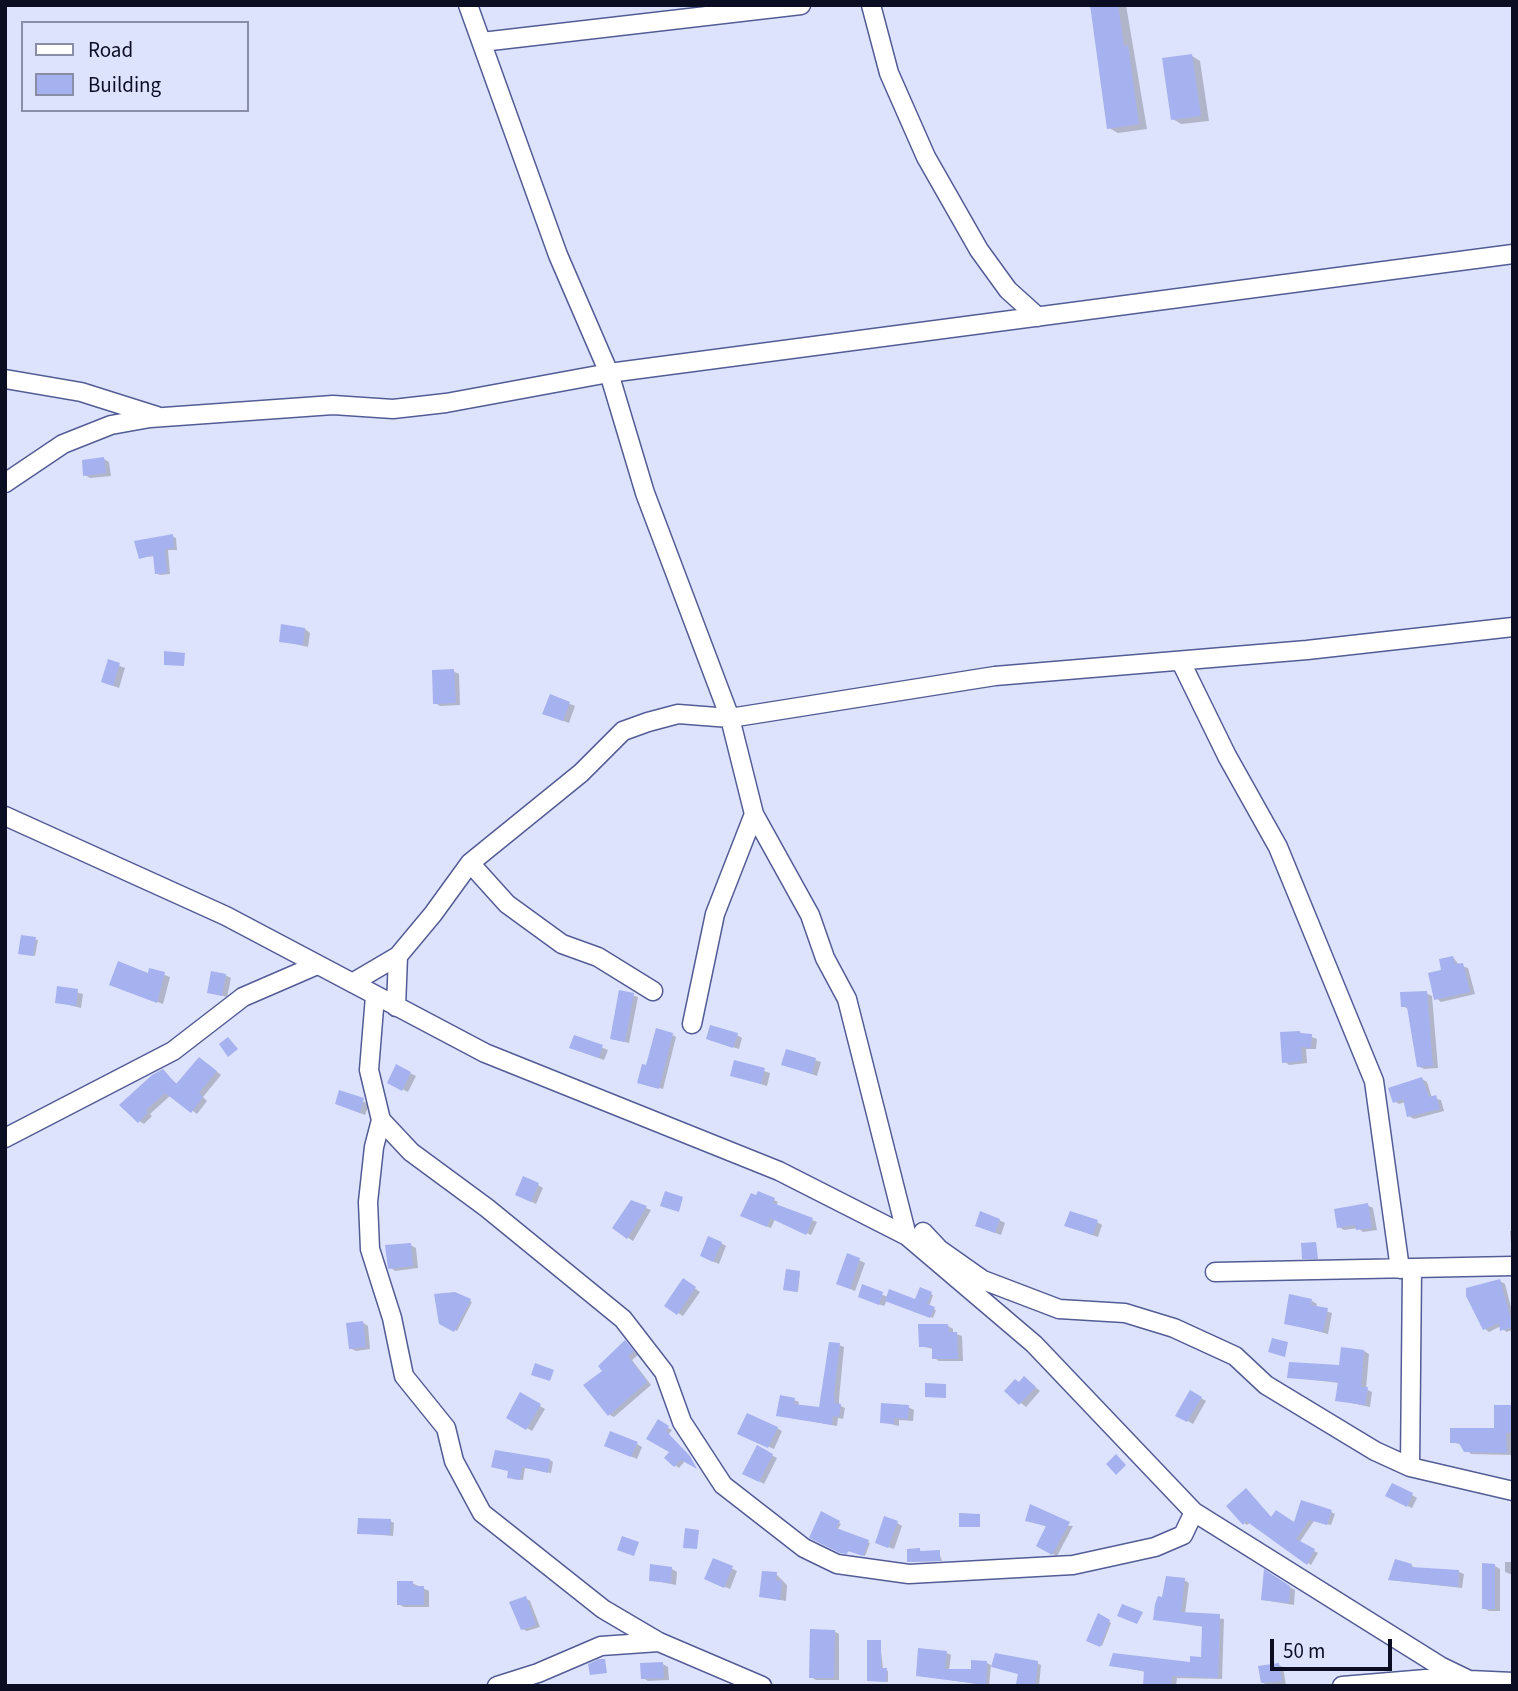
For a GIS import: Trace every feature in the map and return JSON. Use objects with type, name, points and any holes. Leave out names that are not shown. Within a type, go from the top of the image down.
[{"type":"street","points":[[468,5],[558,255],[609,373],[645,493],[730,718],[754,814],[810,915],[825,958],[847,999],[915,1234],[1034,1344],[1194,1513],[1386,1633],[1469,1680]]},
{"type":"street","points":[[482,42],[801,5]]},
{"type":"street","points":[[871,5],[889,73],[926,157],[979,250],[1008,290],[1038,317]]},
{"type":"street","points":[[5,483],[63,443],[111,425],[150,418],[167,419],[333,405],[393,409],[446,403],[609,373],[1513,254]]},
{"type":"street","points":[[5,379],[82,392],[167,419]]},
{"type":"street","points":[[352,983],[398,956],[470,863],[581,773],[623,731],[678,714],[730,718],[995,676],[1181,662],[1513,627]]},
{"type":"street","points":[[1181,662],[1227,756],[1278,847],[1374,1081],[1406,1269],[1410,1467]]},
{"type":"street","points":[[692,1024],[715,914],[754,814]]},
{"type":"street","points":[[5,816],[226,916],[485,1053],[779,1171],[915,1234],[983,1280],[1059,1309],[1125,1313],[1174,1328],[1235,1356],[1266,1385],[1317,1417],[1410,1467],[1513,1491]]},
{"type":"street","points":[[470,863],[507,904],[562,944],[598,957],[653,991]]},
{"type":"street","points":[[396,1007],[398,956]]},
{"type":"street","points":[[5,1138],[173,1051],[243,997],[317,965]]},
{"type":"street","points":[[375,996],[369,1070],[381,1120],[374,1147],[368,1202],[370,1249],[392,1318],[404,1376],[446,1428],[454,1461],[482,1513],[603,1609],[659,1642],[762,1686]]},
{"type":"street","points":[[381,1120],[411,1152],[487,1208],[623,1319],[664,1372],[682,1422],[723,1485],[804,1548],[837,1564],[909,1574],[1073,1564],[1155,1547],[1183,1535],[1194,1513]]},
{"type":"street","points":[[1215,1272],[1513,1266]]},
{"type":"street","points":[[497,1686],[538,1673],[601,1646],[659,1642]]},
{"type":"street","points":[[1342,1686],[1426,1679],[1513,1682]]},
{"type":"building","points":[[1090,5],[1118,5],[1124,46],[1128,45],[1139,124],[1107,129]]},
{"type":"building","points":[[1192,54],[1201,116],[1171,120],[1162,58]]},
{"type":"building","points":[[104,457],[106,473],[83,476],[82,460]]},
{"type":"building","points":[[173,534],[174,548],[165,549],[167,573],[155,574],[153,555],[139,559],[134,541]]},
{"type":"building","points":[[281,624],[305,628],[303,645],[279,642]]},
{"type":"building","points":[[164,651],[185,653],[184,666],[164,665]]},
{"type":"building","points":[[108,659],[120,663],[113,686],[101,682]]},
{"type":"building","points":[[454,669],[456,703],[433,704],[432,670]]},
{"type":"building","points":[[550,694],[570,702],[563,721],[542,714]]},
{"type":"building","points":[[21,935],[36,937],[33,956],[18,954]]},
{"type":"building","points":[[1453,956],[1455,964],[1463,963],[1470,992],[1434,1000],[1428,973],[1441,970],[1439,959]]},
{"type":"building","points":[[118,961],[148,973],[149,968],[165,972],[157,1003],[109,985]]},
{"type":"building","points":[[211,971],[226,974],[222,996],[207,993]]},
{"type":"building","points":[[57,986],[78,989],[76,1006],[55,1003]]},
{"type":"building","points":[[619,990],[634,993],[625,1042],[610,1039]]},
{"type":"building","points":[[1427,991],[1433,1066],[1417,1067],[1407,1007],[1401,1007],[1400,992]]},
{"type":"building","points":[[710,1025],[738,1033],[733,1048],[706,1039]]},
{"type":"building","points":[[656,1028],[673,1033],[659,1089],[637,1083],[642,1064],[646,1065]]},
{"type":"building","points":[[1300,1031],[1312,1034],[1311,1048],[1301,1047],[1302,1061],[1282,1063],[1280,1032]]},
{"type":"building","points":[[574,1035],[603,1045],[599,1058],[569,1048]]},
{"type":"building","points":[[228,1037],[238,1049],[228,1057],[219,1044]]},
{"type":"building","points":[[786,1049],[816,1058],[812,1074],[781,1065]]},
{"type":"building","points":[[199,1057],[217,1071],[199,1093],[203,1097],[191,1113],[165,1093],[146,1110],[148,1112],[138,1123],[119,1105],[152,1075],[163,1069],[176,1084]]},
{"type":"building","points":[[734,1060],[765,1068],[761,1084],[730,1076]]},
{"type":"building","points":[[396,1064],[411,1072],[402,1091],[387,1083]]},
{"type":"building","points":[[1422,1077],[1429,1097],[1436,1095],[1440,1109],[1407,1117],[1403,1099],[1393,1103],[1388,1088]]},
{"type":"building","points":[[339,1090],[364,1098],[360,1113],[335,1104]]},
{"type":"building","points":[[523,1176],[539,1183],[531,1202],[515,1195]]},
{"type":"building","points":[[665,1191],[683,1197],[679,1212],[660,1206]]},
{"type":"building","points":[[758,1191],[775,1198],[773,1203],[813,1218],[806,1235],[770,1218],[767,1227],[740,1216],[751,1193],[756,1195]]},
{"type":"building","points":[[631,1200],[647,1206],[627,1239],[612,1228]]},
{"type":"building","points":[[1368,1203],[1372,1228],[1356,1230],[1355,1225],[1337,1228],[1334,1209]]},
{"type":"building","points":[[980,1211],[1000,1219],[995,1233],[975,1226]]},
{"type":"building","points":[[1070,1211],[1098,1220],[1093,1235],[1064,1226]]},
{"type":"building","points":[[708,1236],[722,1242],[713,1262],[700,1256]]},
{"type":"building","points":[[1316,1242],[1318,1259],[1302,1259],[1301,1243]]},
{"type":"building","points":[[411,1243],[413,1266],[388,1269],[385,1245]]},
{"type":"building","points":[[847,1253],[860,1258],[850,1289],[836,1284]]},
{"type":"building","points":[[786,1269],[800,1271],[797,1292],[783,1290]]},
{"type":"building","points":[[683,1278],[696,1287],[677,1315],[664,1306]]},
{"type":"building","points":[[1500,1279],[1513,1327],[1500,1331],[1499,1323],[1483,1330],[1466,1296],[1466,1288]]},
{"type":"building","points":[[862,1284],[883,1292],[879,1305],[858,1297]]},
{"type":"building","points":[[920,1287],[932,1292],[927,1304],[935,1307],[930,1318],[885,1301],[889,1289],[915,1299]]},
{"type":"building","points":[[455,1292],[471,1299],[454,1332],[439,1324],[434,1294]]},
{"type":"building","points":[[1289,1294],[1312,1299],[1311,1305],[1328,1308],[1323,1332],[1284,1324]]},
{"type":"building","points":[[363,1321],[366,1347],[349,1349],[346,1323]]},
{"type":"building","points":[[918,1324],[948,1324],[949,1332],[957,1332],[958,1359],[932,1359],[932,1347],[919,1347]]},
{"type":"building","points":[[1272,1338],[1288,1342],[1285,1357],[1268,1352]]},
{"type":"building","points":[[625,1340],[634,1351],[628,1356],[647,1382],[608,1416],[583,1385],[602,1371],[598,1366]]},
{"type":"building","points":[[829,1342],[840,1343],[834,1395],[835,1403],[841,1404],[839,1417],[833,1416],[832,1425],[776,1416],[780,1395],[795,1398],[794,1404],[819,1407]]},
{"type":"building","points":[[1341,1347],[1364,1350],[1361,1387],[1368,1387],[1365,1405],[1335,1401],[1338,1382],[1287,1378],[1289,1362],[1339,1365]]},
{"type":"building","points":[[535,1363],[554,1370],[550,1381],[531,1375]]},
{"type":"building","points":[[1024,1376],[1036,1387],[1019,1405],[1004,1391],[1015,1379],[1019,1382]]},
{"type":"building","points":[[925,1383],[946,1384],[946,1398],[925,1397]]},
{"type":"building","points":[[1190,1390],[1202,1397],[1187,1422],[1175,1416]]},
{"type":"building","points":[[520,1392],[541,1404],[526,1430],[506,1418]]},
{"type":"building","points":[[881,1403],[909,1405],[908,1419],[894,1418],[894,1424],[880,1423]]},
{"type":"building","points":[[1494,1405],[1513,1405],[1513,1432],[1506,1433],[1507,1453],[1464,1452],[1459,1443],[1450,1443],[1450,1428],[1494,1428]]},
{"type":"building","points":[[747,1413],[778,1427],[768,1448],[737,1434]]},
{"type":"building","points":[[658,1419],[669,1426],[666,1431],[690,1456],[697,1469],[681,1460],[674,1467],[664,1458],[669,1452],[646,1439]]},
{"type":"building","points":[[610,1431],[638,1442],[631,1457],[604,1446]]},
{"type":"building","points":[[757,1445],[773,1454],[759,1482],[742,1474]]},
{"type":"building","points":[[495,1450],[550,1459],[548,1473],[522,1467],[520,1480],[507,1478],[508,1471],[491,1467]]},
{"type":"building","points":[[1116,1454],[1126,1465],[1116,1475],[1106,1464]]},
{"type":"building","points":[[1392,1483],[1413,1493],[1407,1507],[1385,1496]]},
{"type":"building","points":[[1246,1488],[1271,1517],[1276,1510],[1294,1522],[1301,1500],[1332,1510],[1327,1525],[1309,1520],[1296,1539],[1315,1549],[1307,1565],[1246,1521],[1243,1525],[1226,1506]]},
{"type":"building","points":[[1030,1504],[1070,1522],[1052,1555],[1036,1546],[1046,1526],[1025,1521]]},
{"type":"building","points":[[821,1511],[840,1521],[836,1528],[869,1540],[863,1556],[848,1551],[847,1554],[840,1553],[809,1538]]},
{"type":"building","points":[[959,1513],[980,1514],[980,1527],[959,1527]]},
{"type":"building","points":[[884,1516],[898,1521],[888,1548],[875,1543]]},
{"type":"building","points":[[358,1518],[391,1519],[390,1535],[357,1534]]},
{"type":"building","points":[[685,1528],[699,1530],[697,1549],[683,1548]]},
{"type":"building","points":[[622,1536],[639,1542],[634,1556],[617,1550]]},
{"type":"building","points":[[920,1548],[920,1551],[940,1550],[940,1561],[907,1562],[907,1549]]},
{"type":"building","points":[[713,1558],[733,1566],[724,1588],[704,1579]]},
{"type":"building","points":[[1395,1559],[1412,1564],[1411,1567],[1459,1570],[1458,1587],[1388,1580]]},
{"type":"building","points":[[1482,1563],[1495,1564],[1495,1609],[1482,1609]]},
{"type":"building","points":[[650,1564],[672,1567],[671,1583],[649,1581]]},
{"type":"building","points":[[1264,1569],[1290,1586],[1289,1603],[1261,1600]]},
{"type":"building","points":[[762,1571],[777,1572],[776,1580],[782,1581],[780,1600],[759,1597]]},
{"type":"building","points":[[1166,1576],[1185,1578],[1181,1612],[1220,1614],[1218,1678],[1172,1676],[1171,1686],[1143,1686],[1144,1671],[1109,1666],[1113,1653],[1190,1662],[1190,1656],[1201,1657],[1202,1626],[1153,1620],[1155,1604],[1158,1596],[1162,1597]]},
{"type":"building","points":[[397,1581],[413,1581],[413,1586],[424,1586],[424,1605],[397,1605]]},
{"type":"building","points":[[526,1596],[536,1625],[521,1630],[509,1602]]},
{"type":"building","points":[[1122,1604],[1143,1612],[1137,1624],[1117,1616]]},
{"type":"building","points":[[1098,1613],[1110,1620],[1100,1647],[1086,1641]]},
{"type":"building","points":[[810,1629],[835,1630],[834,1678],[809,1678]]},
{"type":"building","points":[[867,1640],[881,1640],[881,1668],[887,1668],[886,1682],[867,1681]]},
{"type":"building","points":[[918,1648],[947,1651],[945,1669],[971,1669],[971,1660],[987,1661],[986,1685],[916,1676]]},
{"type":"building","points":[[995,1653],[1038,1661],[1035,1686],[1016,1684],[1018,1674],[991,1667]]},
{"type":"building","points":[[605,1659],[607,1673],[590,1675],[588,1664]]},
{"type":"building","points":[[663,1662],[664,1678],[641,1679],[640,1663]]},
{"type":"building","points":[[1279,1663],[1282,1681],[1261,1683],[1258,1666]]}]
